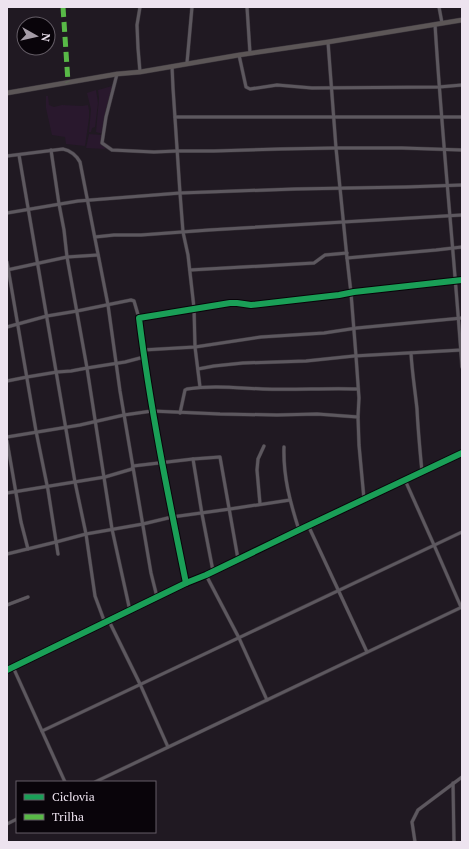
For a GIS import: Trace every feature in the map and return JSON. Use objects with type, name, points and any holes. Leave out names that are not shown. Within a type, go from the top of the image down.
[{"type":"main road","points":[[7,93],[117,74],[140,72],[187,63],[462,20]]},
{"type":"street","points":[[140,7],[137,25],[140,72]]},
{"type":"street","points":[[187,63],[192,7]]},
{"type":"street","points":[[247,7],[250,53]]},
{"type":"street","points":[[439,7],[442,23]]},
{"type":"street","points":[[435,24],[452,248],[460,318],[462,366]]},
{"type":"street","points":[[328,42],[336,148],[354,329],[358,389],[359,445],[364,499]]},
{"type":"street","points":[[239,55],[244,82],[246,87],[249,89],[277,85],[332,88],[439,87],[462,85]]},
{"type":"street","points":[[172,66],[183,232],[190,270],[194,308],[195,347],[200,387]]},
{"type":"street","points":[[117,74],[106,117],[102,143],[112,150],[154,152],[336,148],[462,150]]},
{"type":"street","points":[[175,117],[462,117]]},
{"type":"street","points":[[7,156],[63,149],[67,150],[79,159],[108,305],[124,415],[151,573],[157,597]]},
{"type":"street","points":[[51,150],[67,257],[105,477],[112,529],[130,611]]},
{"type":"street","points":[[19,155],[75,482],[86,534],[96,596],[105,623]]},
{"type":"street","points":[[7,213],[87,200],[180,194],[296,189],[462,185]]},
{"type":"street","points":[[95,237],[114,235],[141,236],[183,232],[462,215]]},
{"type":"street","points":[[347,258],[462,247]]},
{"type":"street","points":[[190,270],[314,263],[325,255],[347,253]]},
{"type":"street","points":[[8,270],[67,257],[98,255]]},
{"type":"street","points":[[7,262],[58,554]]},
{"type":"street","points":[[139,318],[230,303],[251,305],[339,296],[351,292],[462,280]]},
{"type":"street","points":[[7,327],[47,316],[134,301],[139,318],[152,411],[186,584]]},
{"type":"street","points":[[143,350],[195,347],[261,337],[324,333],[460,318]]},
{"type":"street","points":[[198,369],[236,364],[306,361],[356,356],[461,350]]},
{"type":"street","points":[[411,353],[422,472]]},
{"type":"street","points":[[7,381],[144,358]]},
{"type":"street","points":[[180,413],[185,390],[200,387],[263,389],[358,389]]},
{"type":"street","points":[[7,437],[66,428],[124,415],[152,411],[277,415],[317,414],[358,417]]},
{"type":"street","points":[[7,441],[15,492],[28,549]]},
{"type":"street","points":[[260,504],[257,470],[258,459],[264,446]]},
{"type":"street","points":[[284,447],[283,460],[290,500],[299,530]]},
{"type":"street","points":[[7,670],[157,597],[462,453]]},
{"type":"street","points":[[7,493],[105,477],[132,469],[133,466],[220,457],[238,559]]},
{"type":"street","points":[[194,459],[202,514],[213,571]]},
{"type":"street","points":[[97,781],[461,607],[405,480]]},
{"type":"street","points":[[7,554],[86,534],[143,524],[172,517],[230,510],[290,500]]},
{"type":"street","points":[[308,525],[367,652]]},
{"type":"street","points":[[42,731],[462,532]]},
{"type":"street","points":[[206,575],[239,638],[267,700]]},
{"type":"street","points":[[7,605],[28,597]]},
{"type":"street","points":[[109,621],[140,684],[168,747]]},
{"type":"street","points":[[13,667],[65,781]]},
{"type":"street","points":[[415,842],[412,822],[418,810],[462,777]]},
{"type":"street","points":[[453,784],[454,842]]},
{"type":"street","points":[[7,824],[16,820]]},
{"type":"shaded area","points":[[112,86],[105,114],[103,134],[96,132],[99,98],[98,90]]},
{"type":"shaded area","points":[[96,90],[98,103],[95,127],[92,128],[91,132],[89,132],[91,109],[87,93]]},
{"type":"shaded area","points":[[46,96],[48,96],[49,105],[54,107],[62,105],[88,105],[89,118],[85,146],[66,144],[65,137],[52,135],[46,108]]},
{"type":"shaded area","points":[[89,134],[102,135],[101,144],[102,146],[106,147],[105,149],[86,148]]},
{"type":"marked path","points":[[63,7],[68,82]]},
{"type":"cycle path","points":[[186,583],[154,418],[139,318],[230,303],[251,305],[462,280]]},
{"type":"cycle path","points":[[7,670],[186,583],[206,575],[462,453]]}]
